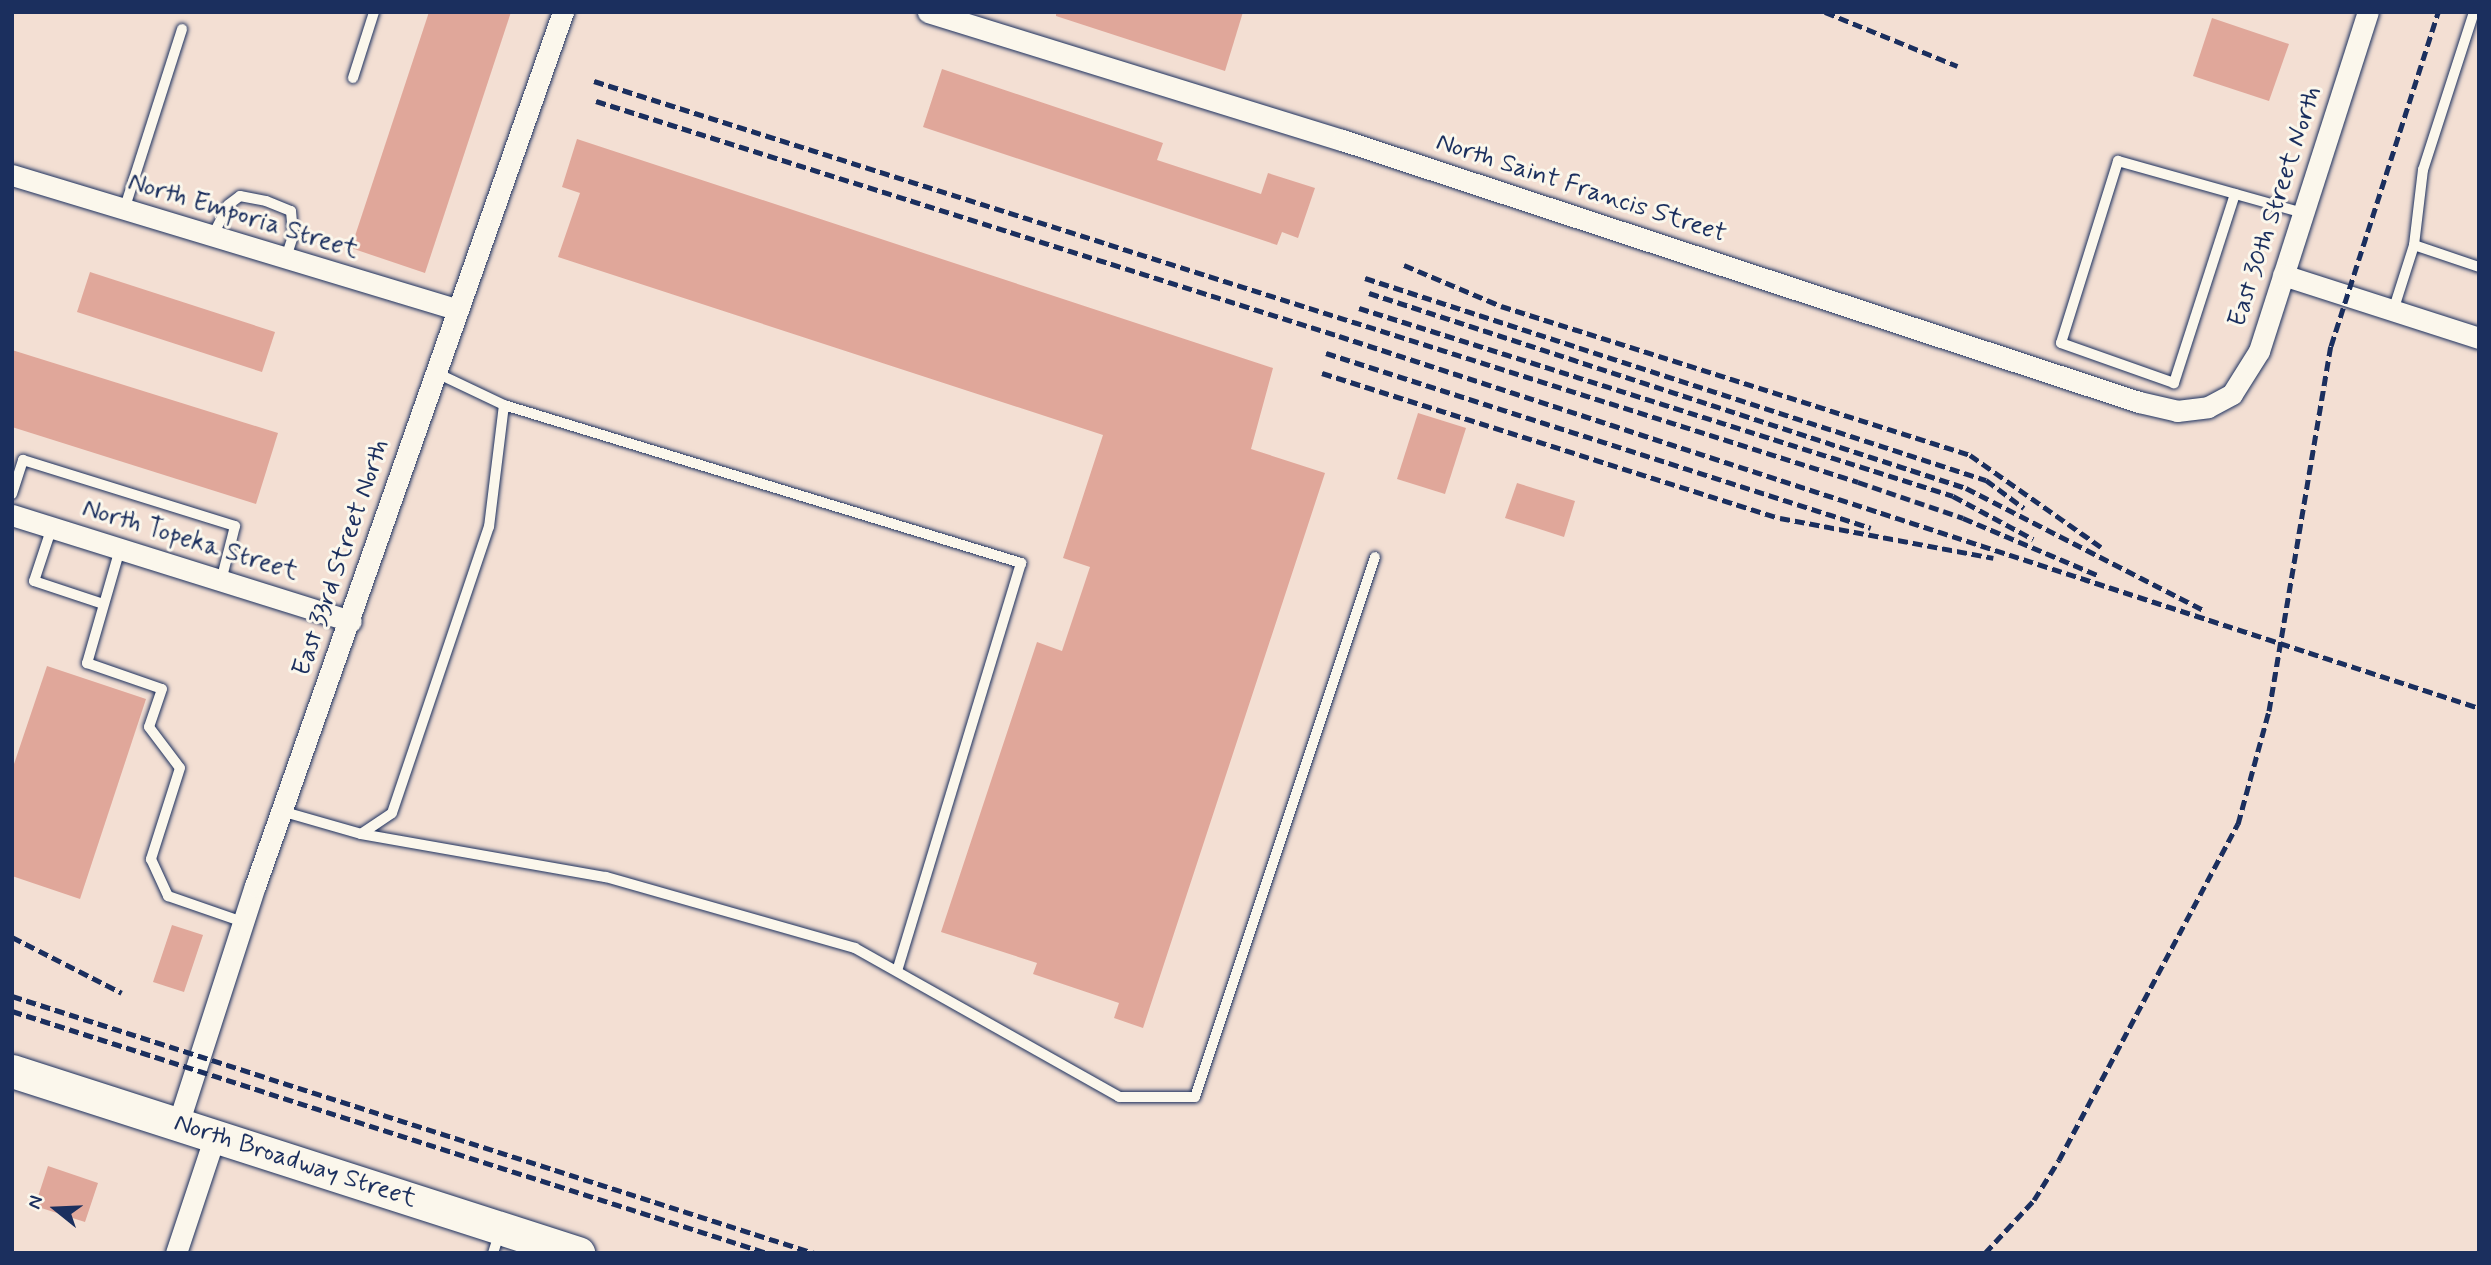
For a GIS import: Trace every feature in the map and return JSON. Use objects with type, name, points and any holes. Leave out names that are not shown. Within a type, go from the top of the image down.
[{"type":"main road","name":"North Broadway Street","points":[[12,1071],[215,1136],[497,1240],[578,1253]]},
{"type":"street","name":"East 33rd Street North","points":[[178,1124],[281,811],[351,621],[563,12]]},
{"type":"street","name":"North Saint Francis Street","points":[[928,12],[1342,140],[2139,402],[2177,411],[2215,404]]},
{"type":"street","name":"East 30th Street North","points":[[2215,404],[2232,394],[2259,351],[2368,12]]},
{"type":"street","name":"North Emporia Street","points":[[12,175],[285,260],[458,310]]},
{"type":"street","points":[[2283,275],[2479,338]]},
{"type":"street","name":"North Topeka Street","points":[[12,515],[351,621]]},
{"type":"street","points":[[176,1253],[215,1136]]},
{"type":"lane","points":[[353,78],[374,12]]},
{"type":"lane","points":[[2393,311],[2414,245],[2423,170],[2474,12]]},
{"type":"lane","points":[[124,210],[182,29]]},
{"type":"lane","points":[[2235,194],[2175,383],[2061,343],[2118,160],[2303,213]]},
{"type":"lane","points":[[212,237],[228,205],[240,196],[266,201],[291,211],[293,236],[285,260]]},
{"type":"lane","points":[[2414,245],[2479,267]]},
{"type":"lane","points":[[437,373],[504,405],[1021,563],[897,971]]},
{"type":"lane","points":[[361,834],[393,813],[489,527],[504,405]]},
{"type":"lane","points":[[12,494],[17,459],[235,526],[221,580]]},
{"type":"lane","points":[[52,527],[34,581],[103,604]]},
{"type":"lane","points":[[120,549],[87,663],[162,689],[149,727],[180,768],[151,859],[168,896],[243,922]]},
{"type":"lane","points":[[281,811],[361,834],[606,877],[855,948],[1119,1097],[1195,1097],[1375,557]]},
{"type":"building","points":[[429,12],[511,12],[425,273],[351,248]]},
{"type":"building","points":[[1056,12],[1243,12],[1225,71],[1056,16]]},
{"type":"building","points":[[2212,18],[2289,44],[2269,101],[2193,76]]},
{"type":"building","points":[[942,69],[1163,143],[1157,160],[1261,194],[1268,173],[1315,188],[1298,238],[1282,232],[1277,245],[923,127]]},
{"type":"building","points":[[577,139],[1273,368],[1251,449],[1325,473],[1143,1028],[1114,1018],[1119,1003],[1033,974],[1037,963],[941,932],[1037,642],[1062,651],[1090,567],[1063,558],[1103,435],[558,257],[580,193],[562,187]]},
{"type":"building","points":[[90,272],[275,332],[262,372],[77,312]]},
{"type":"building","points":[[12,350],[278,433],[256,504],[12,427]]},
{"type":"building","points":[[1418,413],[1466,428],[1445,494],[1397,479]]},
{"type":"building","points":[[1517,483],[1575,501],[1564,537],[1505,518]]},
{"type":"building","points":[[47,666],[146,699],[80,899],[12,876],[12,770]]},
{"type":"building","points":[[172,925],[203,935],[184,992],[153,982]]},
{"type":"building","points":[[48,1166],[98,1183],[85,1222],[35,1206]]},
{"type":"railway","points":[[1825,12],[1957,66]]},
{"type":"railway","points":[[1985,1253],[2034,1200],[2059,1160],[2238,824],[2269,711],[2331,346],[2438,12]]},
{"type":"railway","points":[[594,81],[1858,482],[1963,518],[2097,575]]},
{"type":"railway","points":[[596,101],[1339,336],[2479,708]]},
{"type":"railway","points":[[1404,265],[1501,306],[1970,455],[2101,547]]},
{"type":"railway","points":[[1365,278],[1986,480],[2024,508]]},
{"type":"railway","points":[[1369,293],[1966,488],[2205,611]]},
{"type":"railway","points":[[1359,308],[1953,496],[2033,539]]},
{"type":"railway","points":[[1326,353],[1871,528]]},
{"type":"railway","points":[[1322,373],[1780,518],[1993,558]]},
{"type":"railway","points":[[12,937],[122,993]]},
{"type":"railway","points":[[12,996],[814,1253]]},
{"type":"railway","points":[[12,1011],[767,1253]]}]
